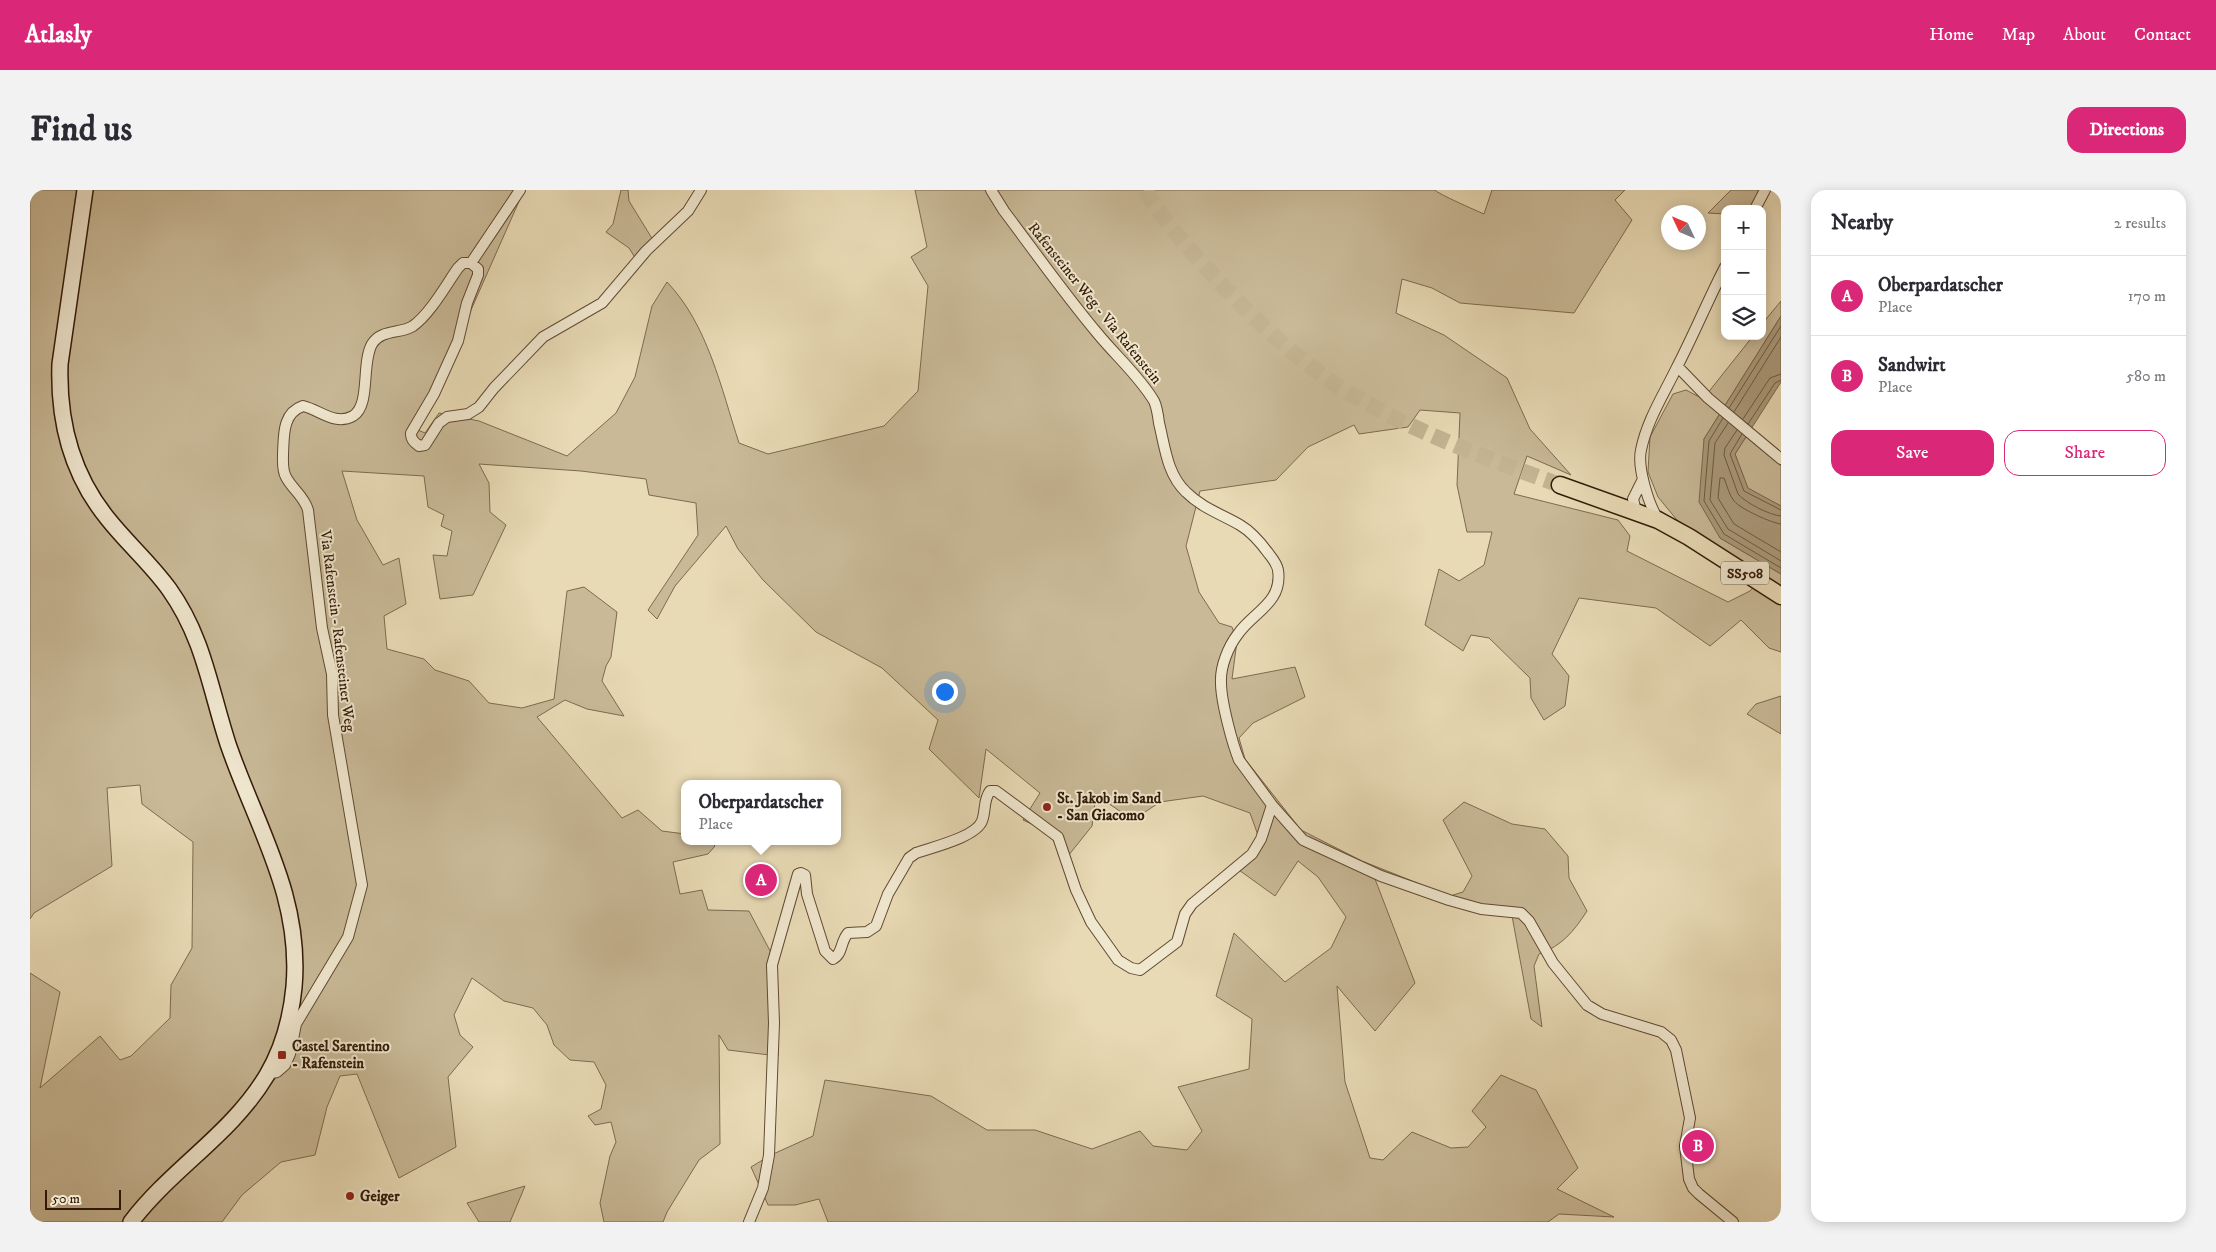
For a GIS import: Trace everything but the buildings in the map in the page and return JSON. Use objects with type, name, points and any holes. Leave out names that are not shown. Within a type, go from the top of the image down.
[{"type":"main road","points":[[84,190],[60,364],[61,412],[72,453],[90,495],[108,520],[168,587],[185,612],[204,659],[228,744],[280,874],[292,921],[295,944],[294,976],[288,1022],[281,1044],[267,1074],[250,1101],[226,1128],[156,1194],[131,1222]]},
{"type":"main road","name":"SS508","points":[[1560,485],[1614,504],[1634,505],[1689,537],[1781,596]]},
{"type":"street","points":[[520,190],[471,263],[476,266],[478,273],[467,302],[458,341],[434,394],[411,433],[411,438],[419,446],[425,445],[428,442],[438,423],[447,417],[468,414],[479,407],[494,388],[543,337],[602,303],[646,250],[688,211],[701,190]]},
{"type":"street","name":"Rafensteiner Weg - Via Rafenstein","points":[[991,190],[1004,211],[1098,334],[1146,389],[1155,404],[1168,462],[1178,483],[1210,512],[1241,526],[1251,533],[1260,541],[1278,568],[1279,579],[1276,592],[1268,607],[1244,625],[1236,635],[1225,660],[1220,684],[1234,747],[1239,760],[1272,805],[1303,840],[1365,870],[1470,906],[1521,913],[1529,921],[1553,963],[1587,1005],[1602,1014],[1655,1029],[1671,1040],[1676,1050],[1690,1118],[1685,1146],[1689,1179],[1699,1194],[1733,1222]]},
{"type":"street","points":[[1757,205],[1765,190]]},
{"type":"street","name":"Via Rafenstein - Rafensteiner Weg","points":[[267,1074],[277,1072],[285,1065],[290,1054],[296,1024],[348,937],[362,885],[333,715],[332,674],[322,628],[308,510],[305,502],[283,472],[285,425],[293,411],[303,406],[339,420],[349,418],[358,412],[363,401],[368,354],[376,339],[387,333],[414,325],[425,314],[458,268],[463,263],[471,263]]},
{"type":"street","points":[[1658,520],[1652,509],[1643,479],[1640,452],[1650,419],[1678,367],[1721,276]]},
{"type":"street","points":[[1678,367],[1708,398],[1781,459]]},
{"type":"street","points":[[1643,479],[1634,505],[1644,507],[1649,499]]},
{"type":"street","points":[[749,1222],[763,1188],[770,1155],[774,1022],[772,965],[795,877],[798,874],[804,874],[807,880],[807,894],[825,951],[832,960],[840,953],[843,940],[848,934],[868,932],[876,926],[884,902],[909,858],[916,853],[968,835],[976,830],[982,822],[986,797],[990,791],[996,791],[1058,837],[1076,890],[1091,922],[1118,960],[1131,968],[1140,970],[1177,942],[1185,914],[1192,904],[1252,854],[1261,839],[1272,805]]},
{"type":"shaded area","points":[[30,190],[524,190],[418,430],[425,433],[439,413],[479,421],[567,456],[616,413],[635,377],[652,306],[667,282],[681,299],[703,337],[712,358],[739,443],[768,454],[884,426],[918,391],[928,286],[911,257],[927,247],[915,190],[1435,190],[1484,214],[1492,190],[1625,190],[1615,200],[1632,220],[1574,313],[1460,303],[1432,288],[1402,279],[1396,313],[1444,335],[1507,378],[1530,429],[1571,475],[1527,456],[1514,494],[1618,520],[1630,536],[1627,551],[1728,602],[1750,591],[1756,584],[1781,600],[1781,652],[1769,648],[1741,620],[1710,646],[1656,608],[1579,598],[1552,654],[1569,676],[1565,706],[1544,720],[1531,698],[1530,678],[1489,638],[1471,635],[1463,651],[1425,625],[1439,569],[1459,581],[1484,565],[1492,532],[1467,532],[1457,485],[1460,413],[1420,410],[1408,427],[1359,434],[1354,425],[1308,447],[1276,480],[1200,491],[1186,546],[1199,592],[1219,623],[1232,627],[1237,641],[1232,679],[1295,667],[1305,697],[1253,723],[1239,738],[1245,759],[1301,830],[1362,861],[1450,896],[1463,892],[1472,876],[1443,820],[1464,802],[1512,824],[1545,829],[1568,856],[1569,878],[1587,911],[1567,937],[1554,947],[1539,954],[1534,966],[1542,1027],[1531,1019],[1512,916],[1469,911],[1375,879],[1415,983],[1375,1031],[1337,986],[1345,1082],[1370,1158],[1383,1160],[1412,1132],[1451,1148],[1468,1147],[1486,1127],[1472,1111],[1501,1075],[1536,1090],[1578,1168],[1557,1189],[1614,1217],[1559,1214],[1548,1222],[828,1222],[819,1199],[795,1205],[768,1205],[751,1167],[771,1155],[813,1136],[825,1080],[931,1096],[987,1130],[1035,1130],[1092,1149],[1140,1131],[1153,1146],[1187,1150],[1202,1131],[1178,1087],[1249,1069],[1252,1019],[1216,996],[1234,933],[1285,982],[1331,948],[1346,917],[1318,877],[1298,861],[1275,896],[1239,870],[1259,838],[1250,813],[1203,796],[1160,802],[1133,820],[1096,795],[1092,826],[1064,861],[1049,832],[1023,820],[1040,793],[986,749],[979,798],[929,749],[938,720],[882,668],[816,632],[763,580],[738,549],[726,526],[675,586],[657,619],[648,610],[698,535],[696,503],[649,495],[646,479],[581,471],[479,464],[489,483],[490,512],[506,525],[473,595],[440,599],[433,555],[447,556],[452,531],[441,526],[444,515],[428,507],[424,476],[342,471],[357,520],[383,565],[399,558],[406,604],[384,616],[387,649],[424,659],[435,670],[469,681],[489,703],[522,708],[554,699],[567,591],[584,587],[617,612],[611,657],[606,666],[602,681],[624,716],[587,709],[565,700],[537,717],[622,818],[638,810],[662,831],[681,833],[681,845],[714,845],[708,854],[673,862],[680,894],[702,890],[708,910],[749,911],[777,964],[778,1056],[728,1050],[719,1035],[720,1144],[699,1160],[667,1212],[663,1222],[604,1222],[600,1203],[610,1156],[616,1142],[611,1122],[595,1125],[588,1116],[601,1109],[606,1085],[594,1062],[570,1060],[554,1045],[547,1025],[533,1008],[504,1001],[472,978],[454,1015],[460,1035],[473,1047],[448,1077],[456,1147],[399,1178],[357,1074],[340,1076],[327,1107],[315,1155],[281,1162],[242,1195],[222,1222],[30,1222],[30,973],[60,992],[40,1088],[100,1036],[120,1060],[131,1056],[170,1018],[171,985],[192,948],[193,842],[142,804],[140,785],[107,788],[112,866],[34,913],[30,919]]},
{"type":"shaded area","points":[[621,190],[628,190],[629,201],[653,240],[639,264],[629,248],[606,232],[613,224]]},
{"type":"shaded area","points":[[1731,190],[1765,190],[1757,205],[1721,205],[1721,214],[1708,213]]},
{"type":"shaded area","points":[[1781,301],[1781,316],[1766,340],[1766,319]]},
{"type":"shaded area","points":[[1750,340],[1766,340],[1704,439],[1720,538],[1781,574],[1781,591],[1677,520],[1658,497],[1648,472],[1650,437],[1673,394],[1686,390],[1703,399]]},
{"type":"shaded area","points":[[1746,437],[1781,466],[1781,506],[1748,489],[1735,454]]},
{"type":"shaded area","points":[[1781,696],[1781,734],[1747,714],[1756,704]]},
{"type":"shaded area","points":[[525,1186],[510,1222],[479,1222],[467,1203]]},
{"type":"water","points":[[1781,316],[1781,382],[1735,454],[1748,488],[1781,506],[1781,574],[1720,538],[1699,502],[1704,439]]},
{"type":"tunnel","points":[[1145,190],[1176,233],[1239,302],[1284,345],[1332,382],[1413,427],[1502,464],[1560,485]]},
{"type":"place","name":"St. Jakob im Sand - San Giacomo","points":[[1047,807]]},
{"type":"place","name":"Oberpardatscher","points":[[761,880]]},
{"type":"place","name":"Castel Sarentino - Rafenstein","points":[[282,1055]]},
{"type":"place","name":"Sandwirt","points":[[1698,1146]]},
{"type":"place","name":"Geiger","points":[[350,1196]]}]
